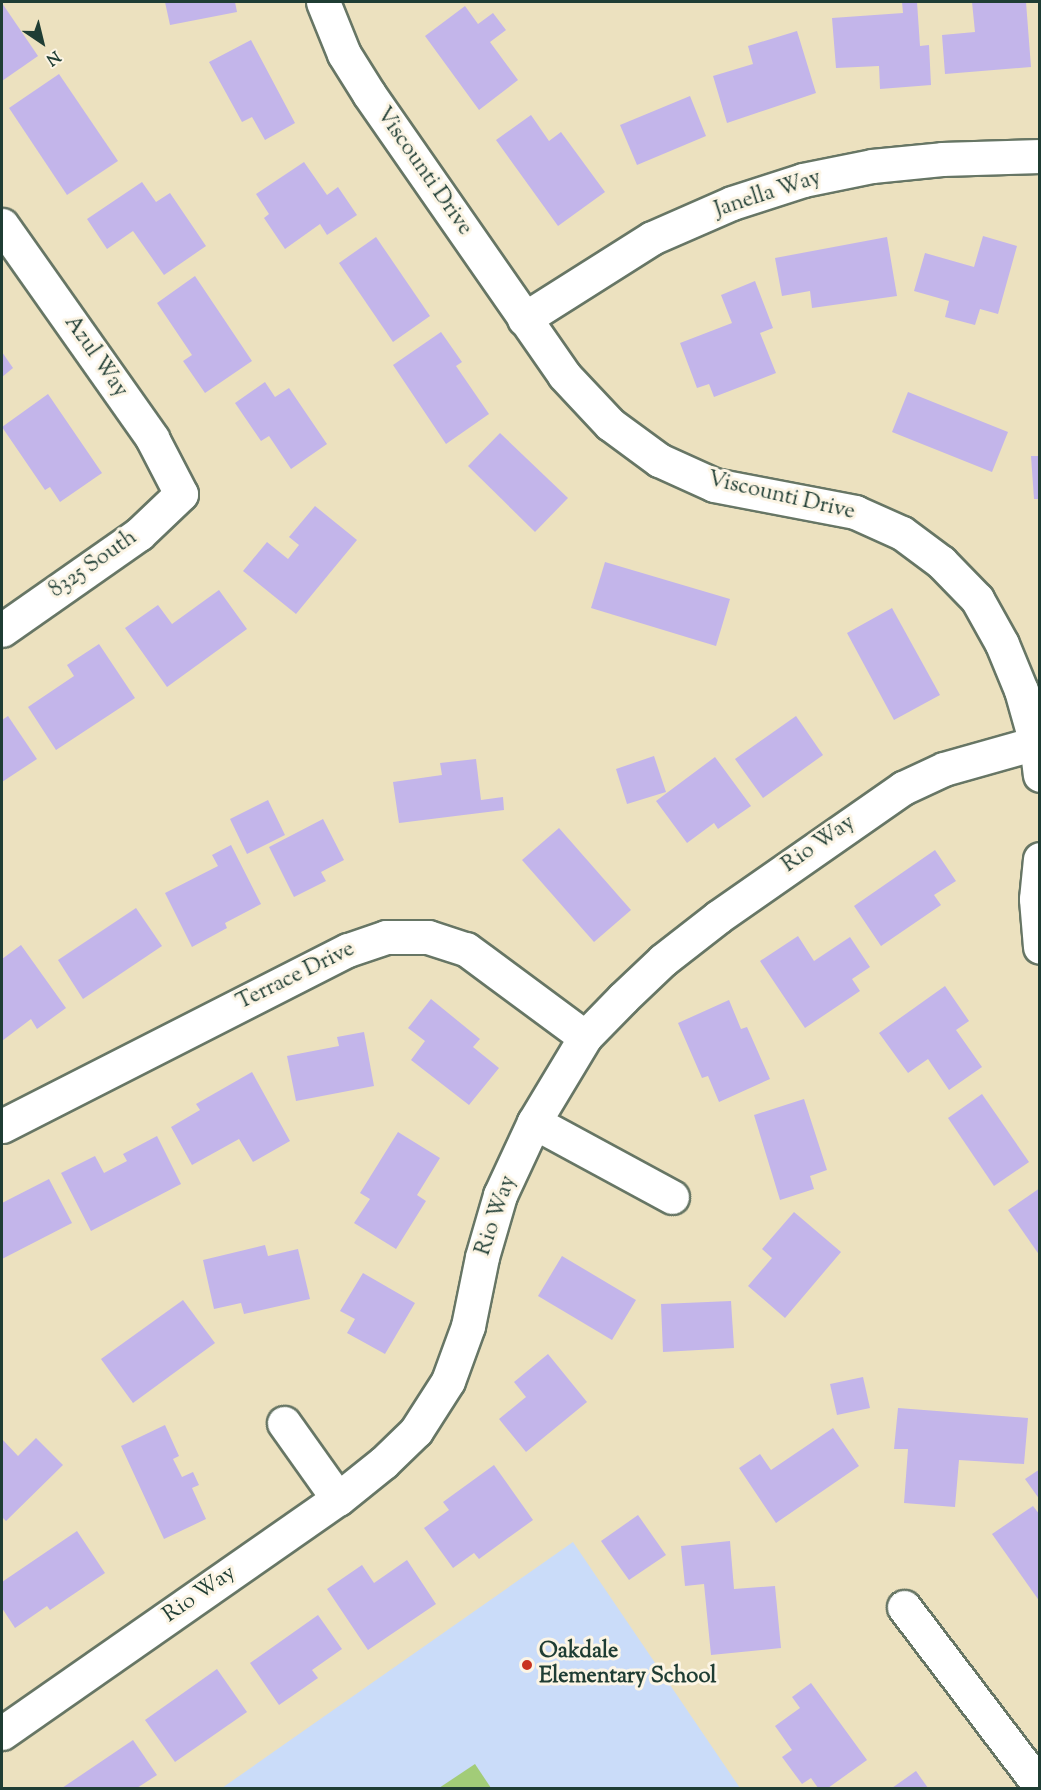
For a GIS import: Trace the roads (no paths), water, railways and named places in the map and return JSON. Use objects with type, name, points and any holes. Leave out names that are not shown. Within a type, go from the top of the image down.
[{"type":"street","name":"Viscounti Drive","points":[[323,2],[344,54],[369,94],[564,375],[610,424],[659,460],[714,484],[855,512],[902,532],[941,561],[977,599],[1002,644],[1021,690],[1038,759]]},
{"type":"street","name":"Janella Way","points":[[524,319],[652,237],[732,203],[803,180],[872,166],[919,161],[1040,156]]},
{"type":"street","name":"Azul Way","points":[[2,225],[152,438],[181,494]]},
{"type":"street","name":"8325 South","points":[[2,630],[139,534],[181,494]]},
{"type":"street","name":"Rio Way","points":[[3,1730],[338,1499],[383,1463],[416,1431],[448,1381],[468,1326],[482,1257],[500,1195],[534,1122],[585,1037],[663,960],[718,917],[903,788],[944,769],[1038,759]]},
{"type":"street","points":[[1040,859],[1036,899],[1040,946]]},
{"type":"street","name":"Terrace Drive","points":[[2,1126],[348,950],[386,937],[428,937],[466,949],[585,1037]]},
{"type":"street","points":[[534,1122],[672,1197]]},
{"type":"street","points":[[284,1423],[338,1499]]},
{"type":"street","points":[[904,1607],[1040,1786]]},
{"type":"place","name":"Oakdale Elementary School","points":[[527,1665]]}]
